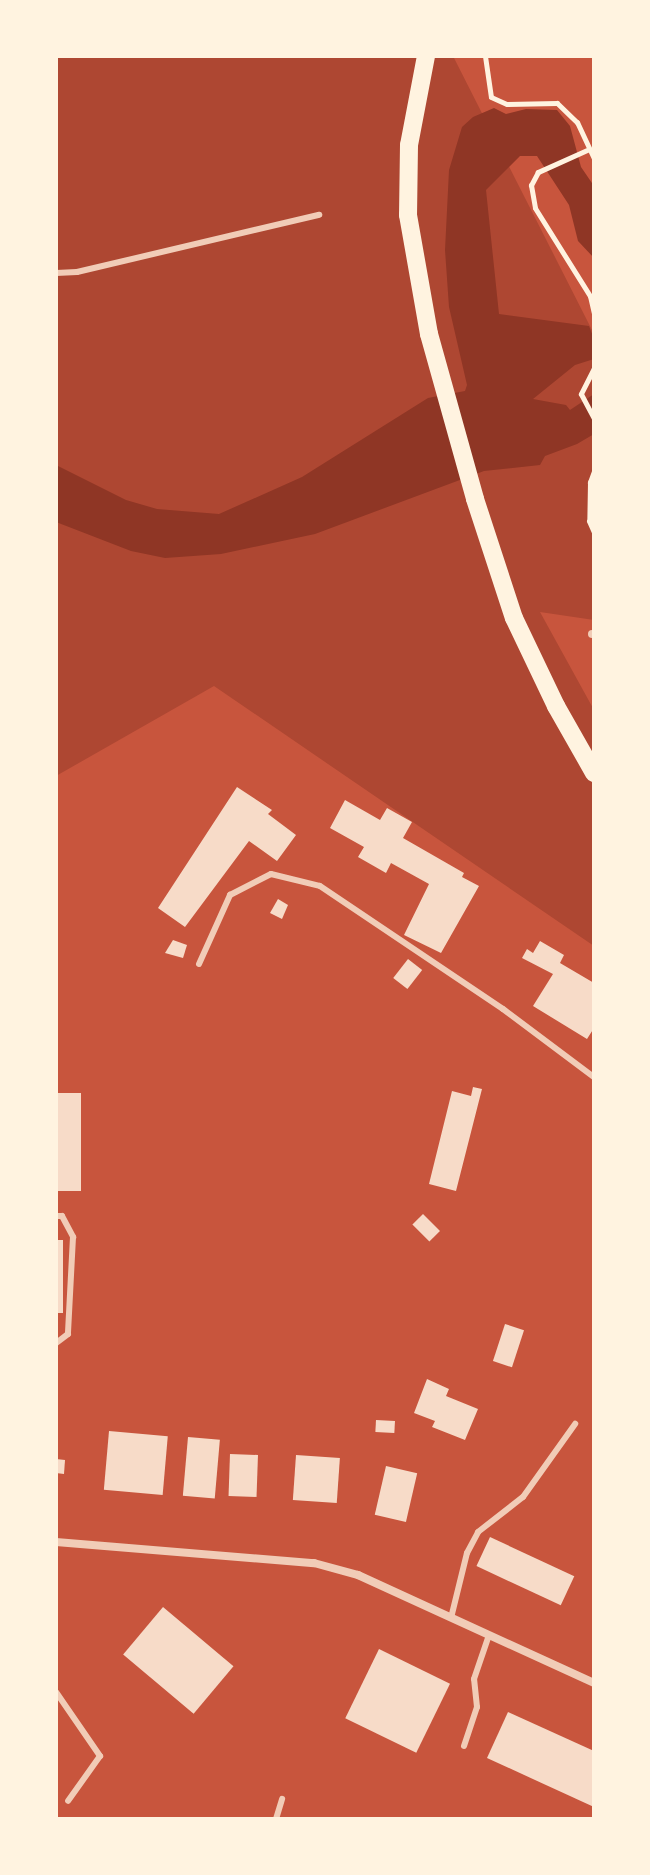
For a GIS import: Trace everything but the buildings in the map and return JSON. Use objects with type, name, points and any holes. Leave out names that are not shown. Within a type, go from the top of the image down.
[{"type":"main road","points":[[426,56],[409,145],[408,215],[421,299],[475,499],[514,618],[556,706],[594,773]]},
{"type":"street","points":[[56,1542],[314,1563],[358,1575],[594,1683]]},
{"type":"lane","points":[[56,273],[77,272],[319,215]]},
{"type":"lane","points":[[199,964],[230,895],[271,874],[320,886],[503,1009],[594,1077]]},
{"type":"lane","points":[[56,1216],[62,1216],[73,1237],[68,1334],[56,1343]]},
{"type":"lane","points":[[451,1618],[467,1553],[478,1532],[523,1497],[575,1424]]},
{"type":"lane","points":[[464,1746],[477,1707],[474,1679],[489,1635]]},
{"type":"lane","points":[[56,1692],[100,1756],[68,1801]]},
{"type":"lane","points":[[276,1819],[282,1799]]},
{"type":"path","points":[[485,56],[491,97],[507,104],[557,103],[577,122],[587,150],[594,158]]},
{"type":"path","points":[[587,150],[538,172],[531,185],[535,208],[590,296],[594,313]]},
{"type":"path","points":[[594,368],[581,394],[594,418]]},
{"type":"path","points":[[594,471],[590,482],[589,521],[594,532]]},
{"type":"shaded area","points":[[56,56],[453,56],[594,334],[594,620],[540,612],[594,710],[594,946],[214,686],[56,776]]},
{"type":"shaded area","points":[[494,108],[506,114],[526,109],[557,110],[570,126],[581,167],[594,186],[594,258],[578,241],[569,205],[537,156],[520,156],[486,190],[499,314],[589,326],[594,339],[594,359],[575,365],[533,399],[566,405],[570,410],[594,394],[594,434],[545,456],[540,465],[484,471],[315,534],[221,554],[165,558],[131,551],[56,522],[56,465],[126,500],[157,509],[219,514],[302,477],[428,398],[465,391],[467,385],[449,307],[445,250],[449,170],[462,127],[473,117]]}]
